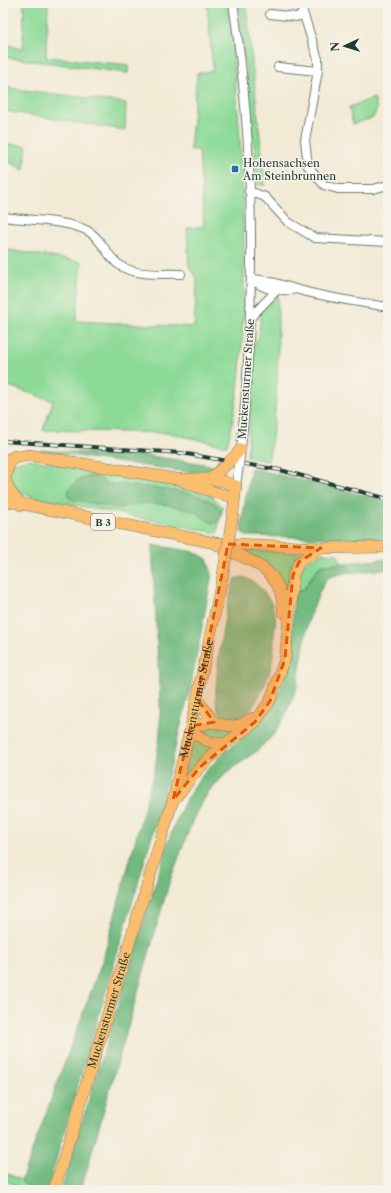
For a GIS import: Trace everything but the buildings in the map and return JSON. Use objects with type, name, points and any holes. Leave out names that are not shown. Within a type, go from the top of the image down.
[{"type":"main road","points":[[210,479],[234,464],[241,449]]},
{"type":"main road","points":[[3,460],[14,456],[29,455],[45,457],[176,479],[217,493],[236,491]]},
{"type":"main road","points":[[14,456],[4,471],[4,483],[9,492],[22,505]]},
{"type":"main road","points":[[176,479],[210,479],[223,481],[236,491]]},
{"type":"main road","name":"Muckensturmer Straße","points":[[55,1187],[173,800],[198,698],[223,575],[236,491]]},
{"type":"main road","name":"B 3","points":[[3,500],[214,544],[321,548],[388,547]]},
{"type":"main road","points":[[191,728],[214,722],[224,725],[242,724],[255,715],[261,707],[276,673],[283,618],[283,605],[279,588],[266,569],[254,561],[214,544]]},
{"type":"main road","points":[[173,800],[200,767],[225,744],[255,722],[270,702],[285,660],[293,575],[299,562],[321,548]]},
{"type":"main road","points":[[198,698],[214,722]]},
{"type":"main road","points":[[191,728],[209,743],[225,744]]},
{"type":"street","name":"Muckensturmer Straße","points":[[233,3],[245,108],[251,279],[250,318],[241,449]]},
{"type":"street","points":[[300,3],[302,15],[318,59],[318,71],[305,140],[308,166],[324,185],[338,190],[373,189],[388,185]]},
{"type":"street","points":[[270,14],[296,17],[302,15]]},
{"type":"street","points":[[278,67],[318,71]]},
{"type":"street","points":[[249,191],[265,196],[288,222],[315,238],[387,242]]},
{"type":"street","points":[[3,218],[82,228],[94,236],[117,264],[124,269],[134,272],[181,274]]},
{"type":"street","points":[[251,279],[264,288],[276,290],[298,290]]},
{"type":"street","points":[[251,279],[266,279],[298,290],[388,307]]},
{"type":"street","points":[[250,318],[276,290]]},
{"type":"street","name":"Muckensturmer Straße","points":[[234,464],[236,491]]},
{"type":"highlighted area","points":[[228,544],[321,548],[299,562],[293,575],[285,659],[270,701],[255,722],[200,767],[173,800],[191,726],[214,722],[197,699]]},
{"type":"green space","points":[[24,3],[48,3],[46,57],[129,65],[128,73],[3,57],[3,43],[23,50]]},
{"type":"green space","points":[[207,3],[227,3],[237,98],[241,161],[244,257],[242,352],[236,400],[227,446],[169,433],[43,430],[53,401],[3,384],[3,249],[82,262],[76,321],[194,327],[197,278],[189,266],[187,228],[204,226],[199,150],[190,150],[197,73],[213,71]]},
{"type":"green space","points":[[239,3],[246,3],[265,185],[258,185]]},
{"type":"green space","points":[[8,88],[126,103],[125,130],[4,111]]},
{"type":"green space","points":[[374,98],[377,109],[373,118],[353,124],[349,107]]},
{"type":"green space","points":[[3,143],[27,146],[24,170],[9,162],[3,161]]},
{"type":"green space","points":[[278,294],[276,399],[272,440],[268,461],[247,457],[254,344],[259,337],[261,312]]},
{"type":"green space","points":[[39,451],[150,456],[205,464],[212,466],[213,469],[195,473]]},
{"type":"green space","points":[[30,459],[188,488],[213,497],[223,507],[217,533],[30,496],[13,490],[7,470],[12,463]]},
{"type":"green space","points":[[251,468],[388,501],[388,537],[377,539],[246,536],[242,533],[241,525]]},
{"type":"green space","points":[[91,476],[110,484],[157,488],[198,496],[213,502],[221,511],[218,522],[212,523],[194,511],[169,505],[143,503],[118,508],[74,500],[68,497],[69,489],[77,481]]},
{"type":"green space","points":[[152,545],[195,552],[207,559],[212,574],[191,685],[159,812],[47,1190],[32,1190],[21,1181],[103,959],[155,768],[160,734],[160,702]]},
{"type":"green space","points":[[238,550],[304,553],[287,586],[284,586],[271,567],[259,559]]},
{"type":"green space","points":[[321,553],[337,554],[342,563],[327,565],[318,569],[303,590],[294,592],[302,565]]},
{"type":"green space","points":[[388,559],[388,569],[343,573],[327,578],[319,593],[308,622],[297,687],[285,716],[275,733],[258,750],[228,772],[209,791],[194,817],[169,883],[81,1190],[61,1190],[167,846],[183,805],[194,786],[208,769],[258,722],[275,701],[285,677],[288,665],[292,641],[294,592],[303,590],[318,568],[323,565]]},
{"type":"green space","points":[[243,577],[249,579],[264,591],[271,602],[275,614],[274,651],[268,677],[256,702],[245,715],[232,719],[223,716],[218,710],[216,681],[224,623],[231,590],[235,579]]},
{"type":"green space","points":[[217,727],[241,728],[224,740],[205,735],[199,730]]},
{"type":"green space","points":[[193,737],[217,747],[182,783]]},
{"type":"green space","points":[[3,1172],[17,1178],[32,1190],[23,1190],[3,1179]]},
{"type":"railway","points":[[3,441],[181,453],[280,470],[388,499]]},
{"type":"railway","points":[[3,1186],[11,1190]]},
{"type":"place","name":"Hohensachsen Am Steinbrunnen","points":[[235,169]]}]
